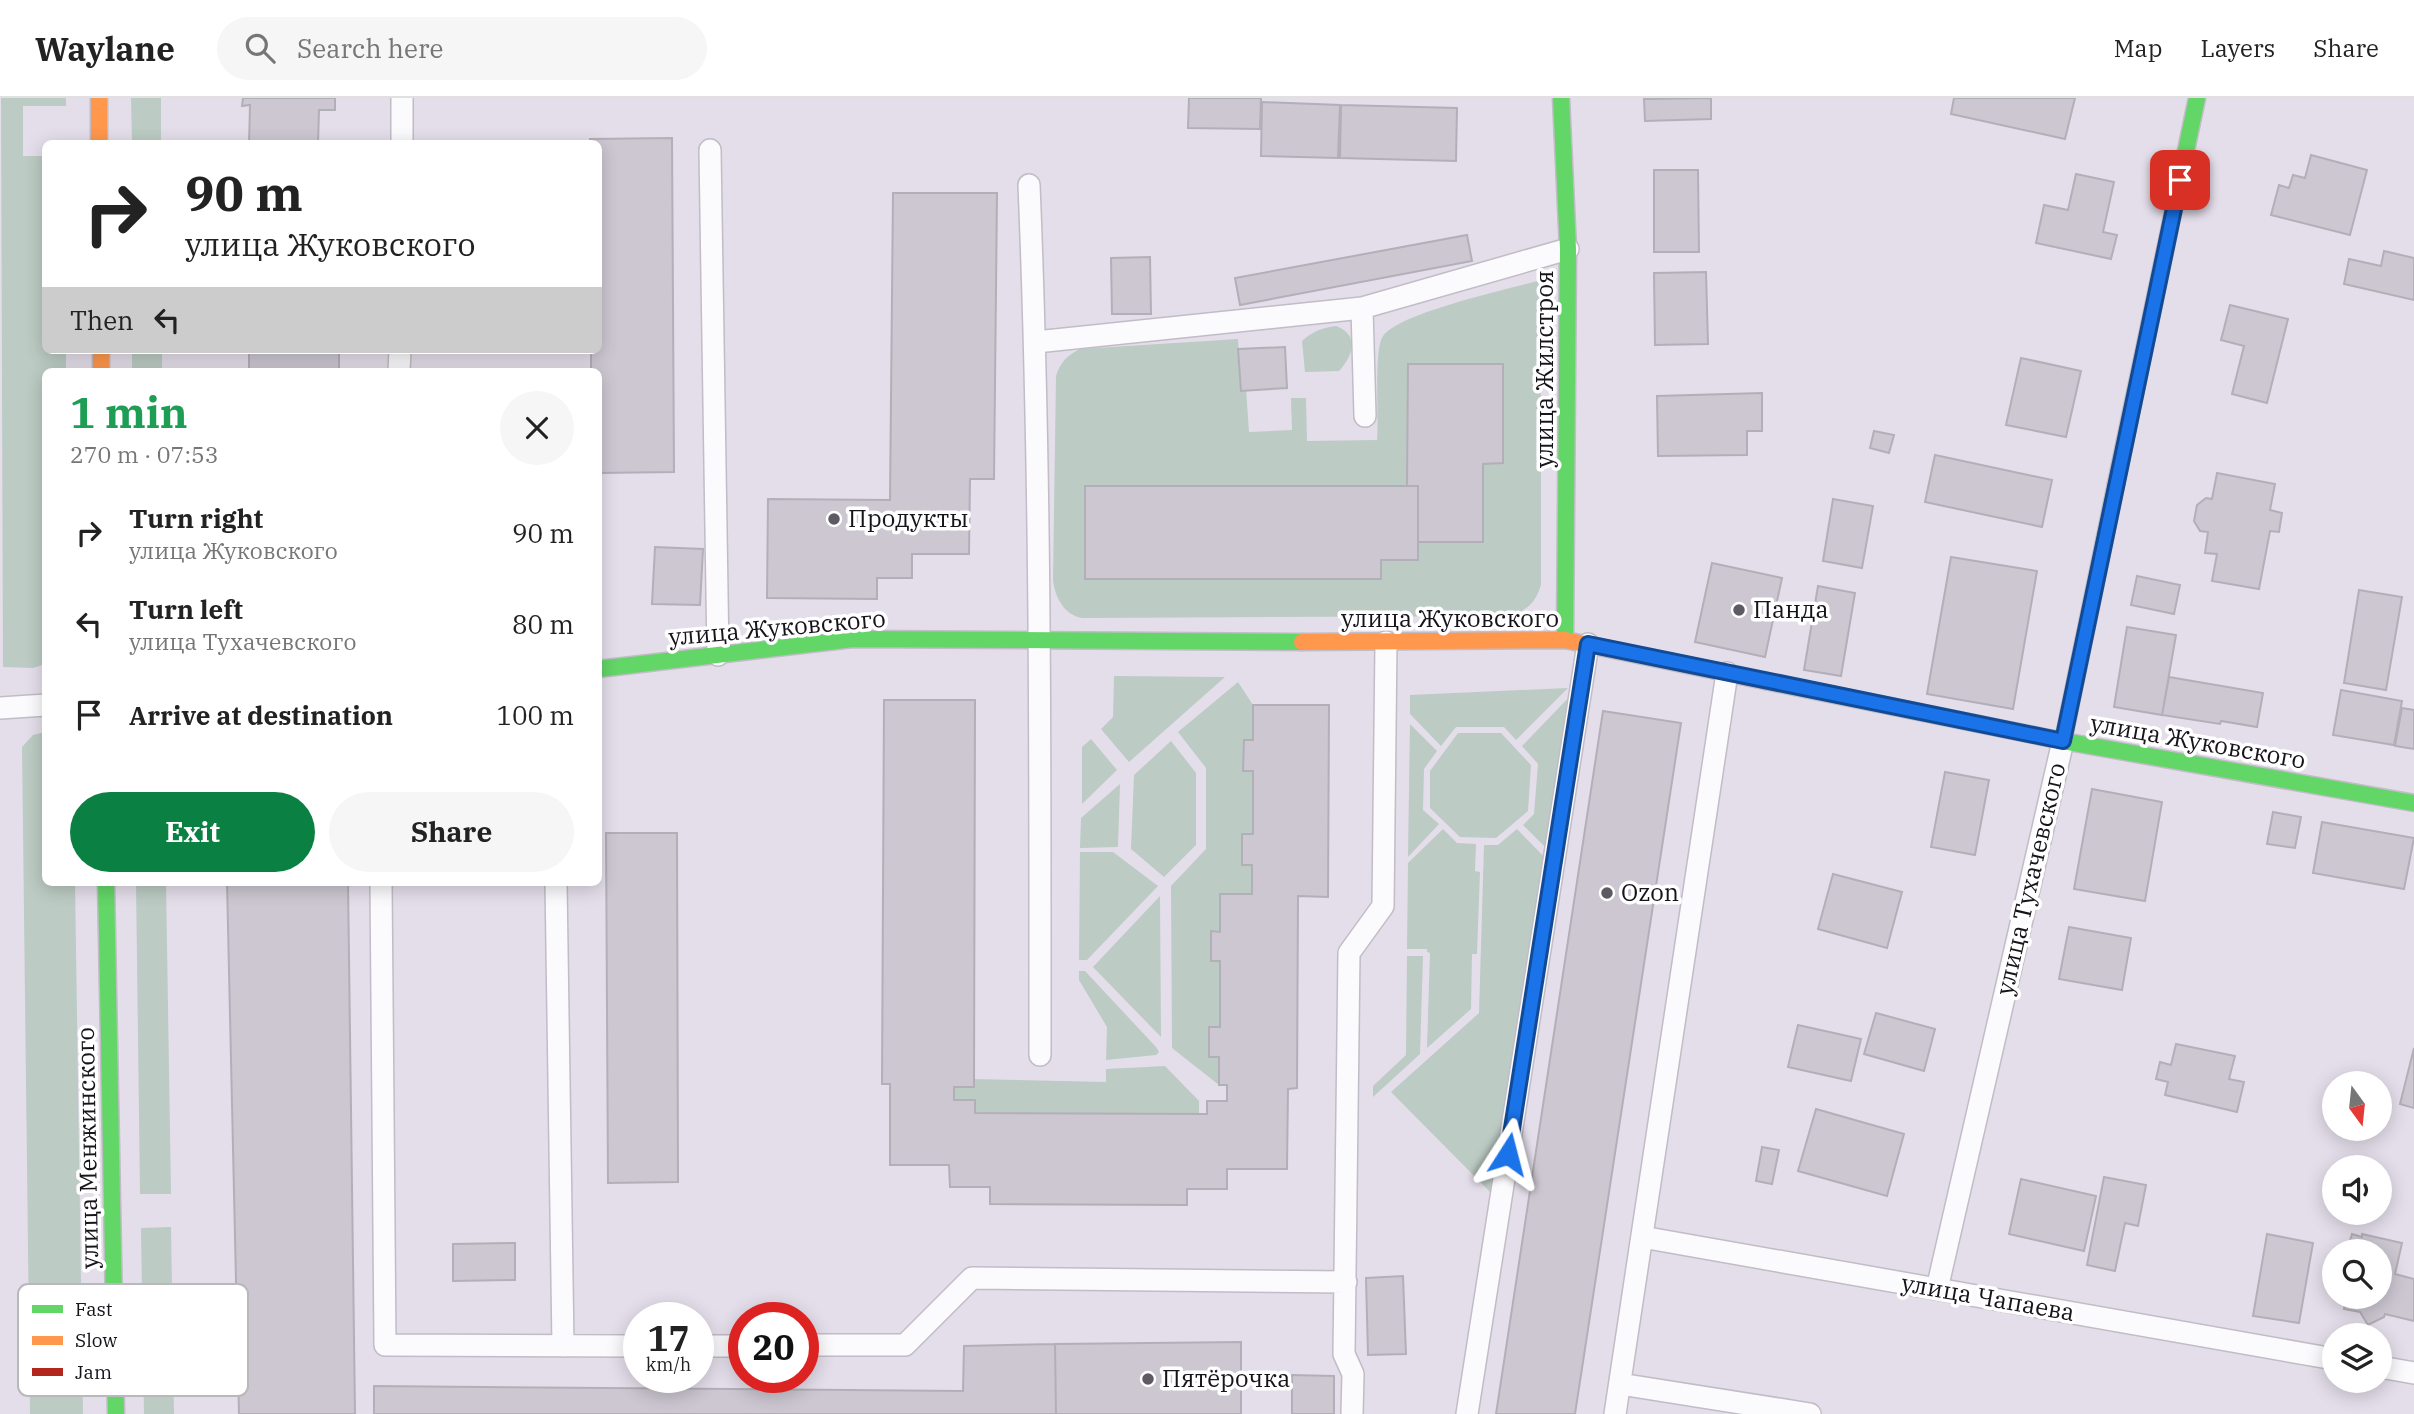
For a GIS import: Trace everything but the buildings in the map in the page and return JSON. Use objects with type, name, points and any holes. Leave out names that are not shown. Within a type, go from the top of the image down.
[{"type":"street","points":[[99,98],[99,140]]},
{"type":"street","name":"улица Жилстроя","points":[[1561,98],[1569,249],[1565,640]]},
{"type":"street","name":"улица Тухачевского","points":[[2063,741],[2197,98]]},
{"type":"street","name":"улица Жуковского","points":[[602,669],[853,639],[1386,642],[1565,640],[2063,741],[2414,803]]},
{"type":"street","name":"улица Менжинского","points":[[106,886],[114,1284]]},
{"type":"street","name":"улица Менжинского","points":[[116,1396],[116,1414]]},
{"type":"lane","points":[[402,98],[402,140]]},
{"type":"lane","points":[[710,150],[718,655]]},
{"type":"lane","points":[[1029,185],[1036,342],[1040,1055]]},
{"type":"lane","points":[[1036,342],[1362,308],[1569,249]]},
{"type":"lane","points":[[1362,308],[1365,416]]},
{"type":"lane","points":[[1352,1414],[1353,1374],[1344,1354],[1349,953],[1383,906],[1386,642]]},
{"type":"lane","points":[[1467,1414],[1588,644]]},
{"type":"lane","points":[[1615,1414],[1727,673]]},
{"type":"lane","points":[[0,708],[42,705]]},
{"type":"lane","name":"улица Тухачевского","points":[[1937,1289],[2063,741]]},
{"type":"lane","points":[[381,886],[384,1345],[623,1346]]},
{"type":"lane","points":[[556,886],[563,1346]]},
{"type":"lane","name":"улица Чапаева","points":[[1643,1237],[2322,1357]]},
{"type":"lane","points":[[819,1345],[905,1345],[972,1278],[1346,1282]]},
{"type":"lane","points":[[2392,1369],[2414,1373]]},
{"type":"lane","points":[[1620,1384],[1810,1414]]},
{"type":"shaded area","points":[[1,98],[66,98],[66,106],[23,106],[23,156],[42,156],[42,354],[66,354],[66,368],[42,368],[42,665],[33,668],[3,667]]},
{"type":"shaded area","points":[[131,98],[161,98],[161,140],[132,140]]},
{"type":"shaded area","points":[[1541,280],[1541,585],[1534,601],[1527,608],[1510,616],[1082,618],[1065,609],[1056,593],[1053,580],[1056,376],[1062,363],[1072,354],[1080,349],[1238,339],[1241,390],[1246,389],[1249,432],[1292,430],[1291,398],[1306,398],[1307,441],[1377,440],[1377,371],[1380,346],[1382,338],[1391,329],[1430,311]],"holes":[[[1503,364],[1503,463],[1483,464],[1483,542],[1418,542],[1418,560],[1381,560],[1381,579],[1086,486],[1407,486],[1408,365]]]},
{"type":"shaded area","points":[[1336,326],[1344,330],[1351,340],[1351,353],[1344,365],[1339,371],[1305,372],[1302,341],[1318,330]]},
{"type":"shaded area","points":[[132,354],[162,354],[162,368],[132,368]]},
{"type":"shaded area","points":[[1114,676],[1225,677],[1129,762],[1101,729],[1113,717]]},
{"type":"shaded area","points":[[1238,682],[1253,705],[1253,740],[1244,741],[1243,770],[1253,771],[1253,834],[1242,834],[1242,865],[1252,865],[1252,894],[1221,894],[1220,932],[1211,932],[1211,960],[1220,961],[1220,1027],[1209,1027],[1209,1056],[1219,1057],[1219,1085],[1172,1048],[1171,886],[1206,849],[1206,768],[1178,732]]},
{"type":"shaded area","points":[[1568,688],[1516,740],[1504,727],[1456,727],[1441,746],[1410,714],[1410,695]]},
{"type":"shaded area","points":[[1578,688],[1551,853],[1523,825],[1534,814],[1538,764],[1522,746]]},
{"type":"shaded area","points":[[1410,724],[1437,751],[1424,769],[1423,810],[1439,824],[1408,857]]},
{"type":"shaded area","points":[[42,733],[42,886],[75,886],[81,1284],[28,1284],[22,747],[33,735]]},
{"type":"shaded area","points":[[1458,733],[1501,733],[1531,765],[1528,811],[1496,838],[1460,837],[1430,808],[1430,771]]},
{"type":"shaded area","points":[[1091,739],[1117,770],[1082,804],[1082,747]]},
{"type":"shaded area","points":[[1171,741],[1196,773],[1196,845],[1164,877],[1131,849],[1134,775]]},
{"type":"shaded area","points":[[1120,784],[1118,847],[1080,848],[1081,818]]},
{"type":"shaded area","points":[[1443,829],[1457,843],[1476,844],[1475,871],[1480,872],[1477,954],[1472,954],[1471,1009],[1427,1048],[1430,953],[1427,949],[1407,949],[1408,863]]},
{"type":"shaded area","points":[[1517,829],[1551,864],[1498,1200],[1391,1092],[1479,1013],[1484,845],[1498,845]]},
{"type":"shaded area","points":[[1080,852],[1113,852],[1158,886],[1087,960],[1079,960]]},
{"type":"shaded area","points":[[136,886],[166,886],[171,1194],[140,1194]]},
{"type":"shaded area","points":[[1160,896],[1161,1037],[1093,967]]},
{"type":"shaded area","points":[[1407,956],[1423,956],[1420,1054],[1373,1097],[1373,1086],[1406,1055]]},
{"type":"shaded area","points":[[1079,971],[1085,971],[1156,1047],[1159,1052],[1156,1055],[1106,1060],[1107,1027],[1079,980]]},
{"type":"shaded area","points":[[1165,1066],[1199,1101],[1199,1114],[975,1113],[975,1100],[954,1100],[954,1087],[973,1087],[973,1079],[1106,1082],[1106,1069]]},
{"type":"shaded area","points":[[171,1227],[172,1284],[142,1284],[141,1228]]},
{"type":"shaded area","points":[[30,1396],[83,1396],[83,1414],[30,1414]]},
{"type":"shaded area","points":[[144,1396],[174,1396],[174,1414],[144,1414]]},
{"type":"traffic: fast","points":[[1561,98],[1568,249],[1565,640]]},
{"type":"traffic: fast","points":[[2116,484],[2197,98]]},
{"type":"traffic: fast","points":[[602,669],[853,639],[1302,642]]},
{"type":"traffic: fast","points":[[1765,681],[2063,741],[2414,803]]},
{"type":"traffic: fast","points":[[106,886],[114,1284]]},
{"type":"traffic: fast","points":[[116,1396],[116,1414]]},
{"type":"traffic: slow","points":[[99,98],[99,140]]},
{"type":"traffic: slow","points":[[101,354],[101,368]]},
{"type":"traffic: slow","points":[[1302,642],[1565,640],[1765,681]]},
{"type":"traffic: jam","points":[[2063,741],[2116,484]]},
{"type":"place","name":"Продукты","points":[[834,519]]},
{"type":"place","name":"Панда","points":[[1739,610]]},
{"type":"place","name":"Ozon","points":[[1607,893]]},
{"type":"place","name":"Пятёрочка","points":[[1148,1379]]},
{"type":"route","points":[[1508,1154],[1588,644],[2063,741],[2180,180]]}]
